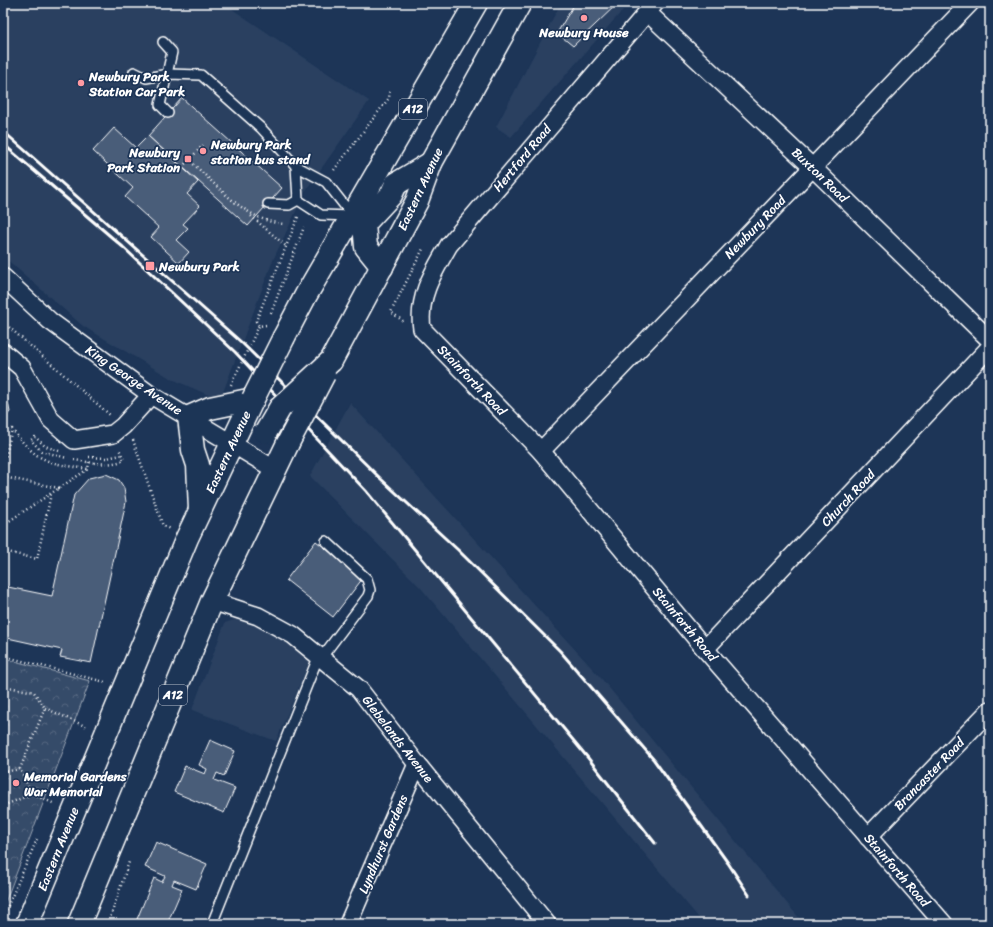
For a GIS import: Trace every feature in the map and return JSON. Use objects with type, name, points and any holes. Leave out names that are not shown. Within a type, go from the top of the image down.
[{"type":"highway","name":"Eastern Avenue","points":[[28,924],[149,629],[200,512],[253,399],[306,295],[358,220],[476,3]]},
{"type":"highway","name":"Eastern Avenue","points":[[79,924],[212,601],[274,469],[417,201],[431,163],[520,3]]},
{"type":"highway","points":[[382,267],[366,247],[358,220],[390,195],[396,184],[431,163]]},
{"type":"highway","points":[[233,443],[266,432],[280,408],[331,361]]},
{"type":"highway","points":[[200,512],[198,465],[193,450],[188,417],[210,408],[253,399]]},
{"type":"street","name":"Newbury Road","points":[[541,451],[970,3]]},
{"type":"street","name":"Buxton Road","points":[[651,7],[812,167],[990,340]]},
{"type":"street","name":"Hertford Road","points":[[422,329],[421,307],[429,280],[449,245],[651,7]]},
{"type":"street","name":"King George Avenue","points":[[3,277],[50,321],[151,395],[274,469]]},
{"type":"street","name":"Stainforth Road","points":[[422,329],[541,451],[706,649],[944,924]]},
{"type":"street","name":"Church Road","points":[[706,649],[990,347]]},
{"type":"street","points":[[3,352],[22,368],[51,420],[74,440],[113,434],[124,426],[151,395]]},
{"type":"street","name":"Glebelands Avenue","points":[[212,601],[258,616],[293,635],[359,688],[417,764],[547,924]]},
{"type":"street","name":"Brancaster Road","points":[[868,837],[990,710]]},
{"type":"street","name":"Lyndhurst Gardens","points":[[348,924],[417,764]]},
{"type":"lane","points":[[163,42],[172,52],[160,105],[168,113]]},
{"type":"lane","points":[[134,72],[146,78],[168,74],[201,75],[261,128],[296,166],[326,182],[358,220]]},
{"type":"lane","points":[[296,166],[298,200]]},
{"type":"lane","points":[[298,200],[321,215],[358,220]]},
{"type":"lane","points":[[268,204],[289,205],[298,200]]},
{"type":"lane","points":[[212,924],[320,656],[368,596],[370,590],[367,579],[326,541]]},
{"type":"path","points":[[333,171],[389,98],[390,90]]},
{"type":"path","points":[[182,167],[203,145]]},
{"type":"path","points":[[189,160],[286,247]]},
{"type":"path","points":[[249,213],[273,223],[285,224]]},
{"type":"path","points":[[259,326],[256,321],[299,213]]},
{"type":"path","points":[[259,326],[267,325],[304,227]]},
{"type":"path","points":[[394,306],[424,247]]},
{"type":"path","points":[[3,322],[131,432],[162,526]]},
{"type":"path","points":[[231,385],[259,326]]},
{"type":"path","points":[[3,468],[12,429],[24,445],[40,458],[60,465],[88,469]]},
{"type":"path","points":[[88,469],[88,462],[119,463]]},
{"type":"path","points":[[3,525],[88,469]]},
{"type":"path","points":[[3,477],[59,488]]},
{"type":"path","points":[[3,551],[37,558],[51,494]]},
{"type":"path","points":[[3,656],[99,680]]},
{"type":"path","points":[[3,686],[34,692],[45,708],[81,724]]},
{"type":"path","points":[[45,708],[20,769],[32,794],[51,802]]},
{"type":"path","points":[[3,772],[20,769]]},
{"type":"path","points":[[3,810],[4,804],[32,794]]},
{"type":"path","points":[[3,917],[38,837]]},
{"type":"path","points":[[108,924],[130,862]]},
{"type":"shaded area","points":[[3,3],[223,3],[369,101],[306,190],[273,260],[220,400],[172,379],[83,326],[3,256]]},
{"type":"shaded area","points":[[561,3],[629,3],[511,137],[496,127]]},
{"type":"shaded area","points":[[350,403],[600,677],[804,924],[704,924],[421,588],[310,476]]},
{"type":"shaded area","points":[[237,619],[270,632],[311,658],[276,741],[192,710],[225,623]]},
{"type":"green space","points":[[3,658],[90,681],[3,908]]},
{"type":"building","name":"Newbury House","points":[[575,3],[618,3],[573,46],[557,33]]},
{"type":"building","name":"Newbury Park station bus stand","points":[[182,98],[282,188],[248,226],[148,136]]},
{"type":"building","points":[[114,128],[136,148],[148,136],[198,182],[187,194],[200,206],[183,224],[188,228],[176,240],[189,252],[179,263],[151,237],[159,228],[125,197],[133,188],[93,151]]},
{"type":"building","points":[[3,391],[6,394],[10,412],[3,420]]},
{"type":"building","points":[[106,474],[119,480],[124,488],[126,502],[91,663],[60,657],[62,650],[3,637],[3,586],[52,596],[74,495],[89,478]]},
{"type":"building","points":[[316,541],[363,578],[333,617],[286,580]]},
{"type":"building","points":[[210,740],[235,751],[224,776],[217,773],[214,780],[235,788],[224,813],[174,792],[185,766],[205,774],[207,769],[199,765]]},
{"type":"building","points":[[156,842],[207,864],[196,889],[174,880],[172,885],[182,889],[167,924],[135,924],[154,878],[162,882],[165,876],[145,867]]},
{"type":"railway","points":[[3,131],[241,342],[381,479],[458,550],[560,651],[654,760],[728,863],[749,895]]},
{"type":"railway","points":[[3,144],[123,247],[235,352],[366,491],[588,758],[655,843]]},
{"type":"place","name":"Newbury House","points":[[584,18]]},
{"type":"place","name":"Newbury Park Station Car Park","points":[[81,83]]},
{"type":"place","name":"Newbury Park station bus stand","points":[[203,151]]},
{"type":"place","name":"Newbury Park Station","points":[[188,159]]},
{"type":"place","name":"Newbury Park","points":[[150,266]]},
{"type":"place","name":"Memorial Gardens War Memorial","points":[[16,783]]}]
